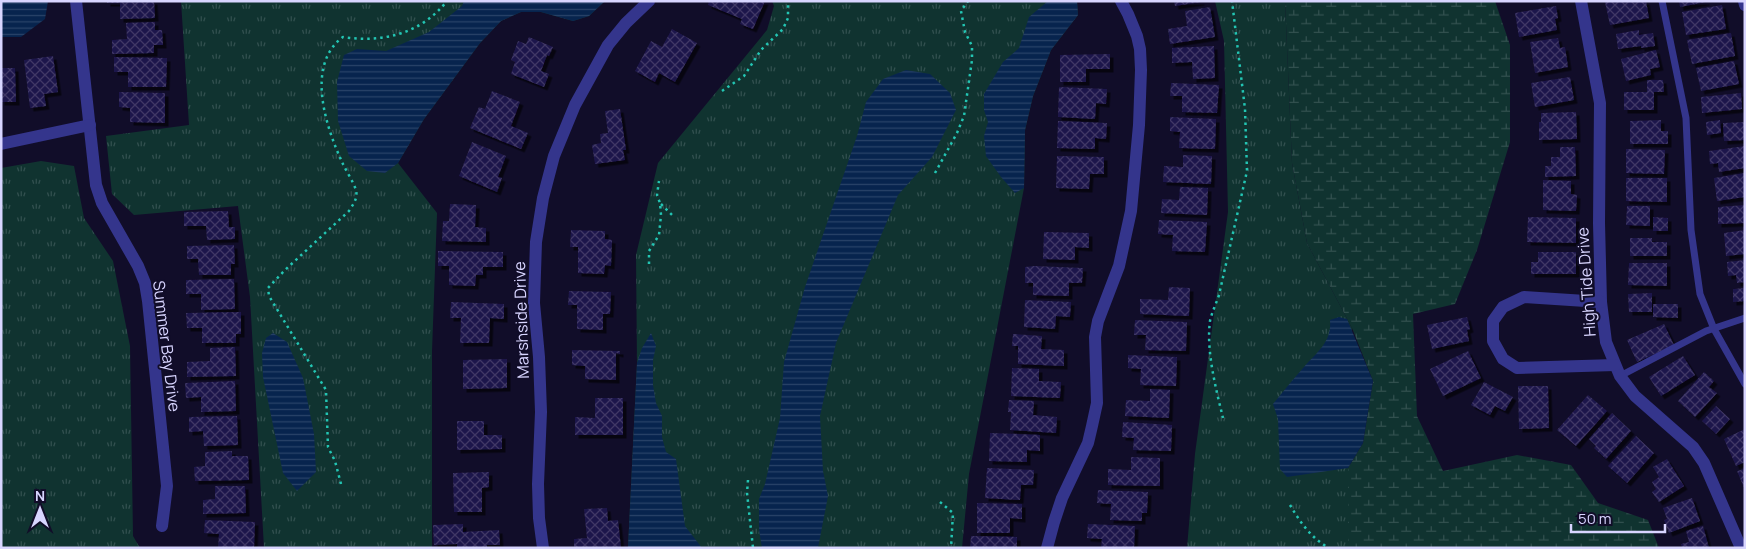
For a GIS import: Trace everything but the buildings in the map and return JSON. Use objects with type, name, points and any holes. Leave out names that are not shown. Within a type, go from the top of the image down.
[{"type":"street","name":"Summer Bay Drive","points":[[76,1],[96,185],[102,203],[138,266],[144,283],[166,486],[162,526]]},
{"type":"street","name":"Marshside Drive","points":[[544,548],[539,518],[540,366],[534,304],[536,242],[543,198],[554,156],[575,105],[608,45],[626,23],[649,1]]},
{"type":"street","points":[[1047,548],[1060,506],[1088,442],[1092,426],[1097,403],[1095,337],[1098,321],[1119,266],[1131,211],[1139,125],[1140,49],[1137,36],[1121,1]]},
{"type":"street","name":"High Tide Drive","points":[[1581,1],[1600,103],[1599,223],[1601,302],[1606,342],[1618,371],[1635,396],[1693,447],[1704,464],[1741,548]]},
{"type":"street","points":[[1744,1],[1745,5]]},
{"type":"street","points":[[1,144],[90,125]]},
{"type":"street","points":[[1601,302],[1524,297],[1503,306],[1493,322],[1493,341],[1503,359],[1516,368],[1618,371]]},
{"type":"lane","points":[[1662,1],[1686,118],[1691,230],[1700,294],[1714,329],[1745,384]]},
{"type":"lane","points":[[1618,371],[1706,330],[1745,318]]},
{"type":"path","points":[[341,484],[336,461],[328,447],[326,390],[269,296],[268,288],[349,211],[356,200],[356,190],[333,140],[322,94],[322,70],[327,56],[337,41],[343,37],[369,39],[392,37],[411,30],[428,19],[446,1]]},
{"type":"path","points":[[722,91],[744,76],[761,50],[783,29],[788,18],[788,1]]},
{"type":"path","points":[[935,173],[957,134],[964,116],[972,60],[972,46],[965,32],[961,11],[968,1]]},
{"type":"path","points":[[1223,418],[1214,381],[1209,335],[1210,322],[1219,295],[1247,171],[1244,109],[1232,1]]},
{"type":"path","points":[[658,181],[657,195],[660,203],[672,216]]},
{"type":"path","points":[[649,264],[649,251],[659,235],[660,203]]},
{"type":"path","points":[[748,480],[747,494],[753,548]]},
{"type":"path","points":[[940,502],[953,513],[951,548]]},
{"type":"path","points":[[1290,505],[1305,528],[1329,548]]},
{"type":"green space","points":[[181,1],[605,1],[589,16],[573,21],[541,12],[521,12],[501,21],[480,43],[424,119],[398,163],[437,213],[432,351],[432,548],[264,548],[250,297],[238,206],[134,215],[112,194],[106,136],[189,125]]},
{"type":"green space","points":[[772,1],[1077,1],[1078,15],[1051,50],[1033,96],[1025,130],[1024,188],[969,474],[962,548],[628,548],[637,363],[636,255],[658,163],[767,30],[774,6]]},
{"type":"green space","points":[[1215,1],[1285,1],[1292,163],[1307,243],[1352,328],[1348,548],[1187,548],[1195,454],[1228,212],[1224,41]]},
{"type":"green space","points":[[1285,1],[1495,1],[1510,45],[1510,142],[1477,250],[1455,304],[1413,314],[1417,416],[1443,471],[1517,455],[1571,465],[1598,503],[1648,520],[1659,548],[1348,548],[1348,468],[1363,443],[1373,381],[1352,328],[1307,243],[1292,163]]},
{"type":"green space","points":[[41,161],[74,166],[84,218],[113,261],[130,346],[133,536],[140,548],[1,548],[1,168]]},
{"type":"water","points":[[1,1],[48,1],[45,19],[21,37],[1,37]]},
{"type":"water","points":[[464,1],[605,1],[589,16],[573,21],[541,12],[521,12],[501,21],[480,43],[424,119],[398,163],[385,173],[367,171],[349,156],[338,121],[337,82],[344,55],[357,49],[386,51],[429,32],[462,6]]},
{"type":"water","points":[[1048,1],[1077,1],[1078,15],[1051,50],[1033,96],[1025,130],[1024,188],[1015,193],[986,156],[984,136],[988,122],[984,110],[984,94],[1003,62],[1019,48],[1029,17]]},
{"type":"water","points":[[906,70],[930,74],[950,93],[956,110],[932,157],[898,195],[836,343],[820,416],[823,471],[828,496],[818,548],[762,548],[759,530],[759,499],[765,484],[780,418],[784,362],[805,287],[857,136],[866,102],[883,79]]},
{"type":"water","points":[[1339,317],[1347,319],[1373,381],[1363,443],[1348,468],[1287,477],[1280,469],[1278,419],[1273,404],[1323,346],[1329,335],[1330,320]]},
{"type":"water","points":[[273,333],[287,342],[303,378],[314,434],[316,472],[297,491],[283,473],[263,377],[262,353],[266,338]]},
{"type":"water","points":[[651,333],[656,346],[653,360],[653,385],[656,403],[662,416],[662,437],[666,452],[676,459],[685,526],[702,548],[628,548],[637,363],[642,348]]}]
